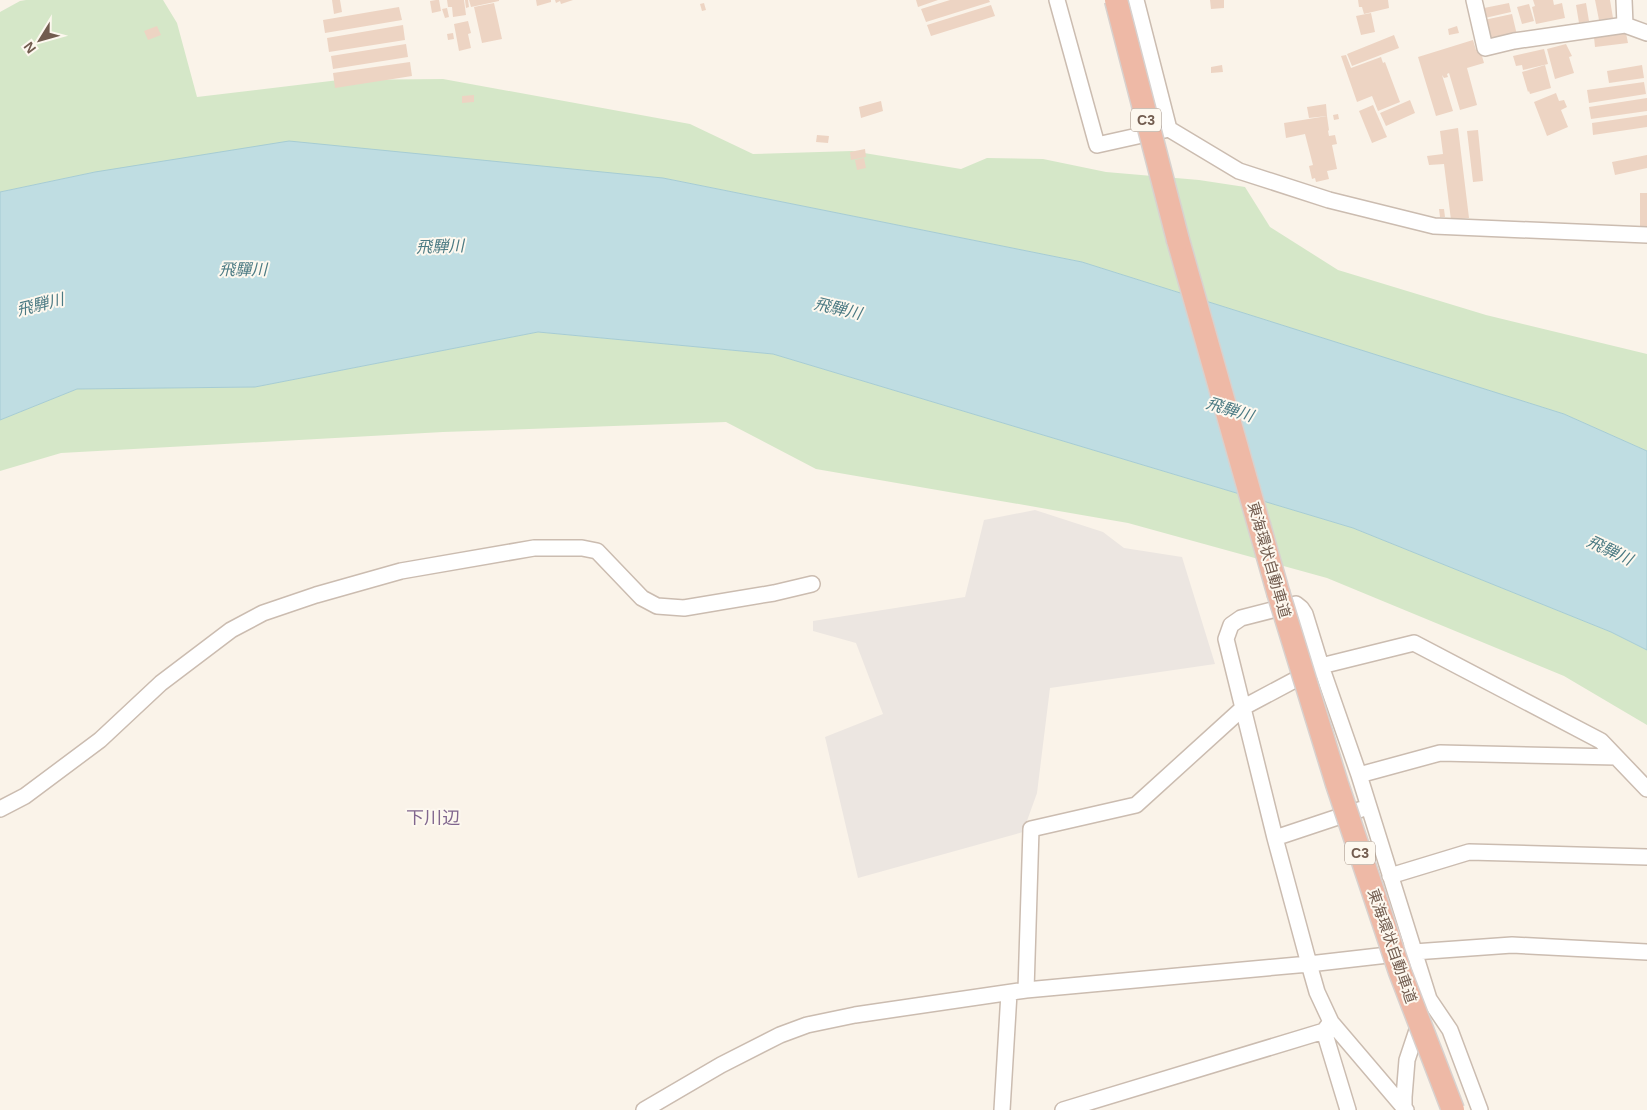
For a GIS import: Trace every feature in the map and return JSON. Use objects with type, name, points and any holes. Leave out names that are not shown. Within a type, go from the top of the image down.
[{"type":"highway","name":"東海環状自動車道","points":[[1116,0],[1173,225],[1270,566],[1337,784],[1400,972],[1454,1110]]},
{"type":"street","points":[[1057,0],[1097,145],[1169,129],[1239,171],[1330,200],[1434,226],[1647,235]]},
{"type":"street","points":[[1136,0],[1169,129]]},
{"type":"street","points":[[1474,0],[1485,48],[1514,41],[1625,24],[1647,33]]},
{"type":"street","points":[[1624,0],[1625,24]]},
{"type":"street","points":[[0,808],[25,796],[100,740],[160,683],[231,630],[272,610],[316,595],[401,571],[534,548],[582,548],[597,551],[642,598],[657,606],[684,608],[774,593],[812,584]]},
{"type":"street","points":[[1348,1110],[1328,1026],[1275,838],[1226,639],[1232,625],[1241,618],[1296,604],[1305,614],[1321,666],[1360,775],[1368,808],[1429,999],[1450,1030],[1480,1110]]},
{"type":"street","points":[[1026,990],[1031,829],[1136,805],[1244,707],[1321,666],[1414,643],[1601,741],[1647,789]]},
{"type":"street","points":[[1360,775],[1440,754],[1616,757]]},
{"type":"street","points":[[1275,838],[1368,808]]},
{"type":"street","points":[[1390,876],[1469,852],[1647,857]]},
{"type":"street","points":[[644,1110],[721,1065],[780,1035],[807,1025],[855,1014],[1026,990],[1309,964],[1414,952],[1512,945],[1647,952]]},
{"type":"street","points":[[1002,1110],[1008,993]]},
{"type":"street","points":[[1405,1109],[1404,1096],[1407,1060],[1429,999]]},
{"type":"street","points":[[1328,1026],[1405,1109]]},
{"type":"street","points":[[1063,1110],[1328,1026]]},
{"type":"shaded area","points":[[1035,510],[1103,532],[1124,548],[1182,557],[1215,664],[1050,688],[1037,793],[1023,832],[858,878],[825,737],[883,714],[856,643],[813,631],[813,621],[965,597],[984,520]]},
{"type":"green space","points":[[163,0],[177,23],[197,97],[339,80],[443,79],[690,124],[753,154],[852,151],[961,169],[987,158],[1043,159],[1106,172],[1199,180],[1245,187],[1270,227],[1338,270],[1486,315],[1647,354],[1647,451],[1564,414],[1082,262],[663,178],[95,172],[0,192],[0,12],[20,1]]},
{"type":"green space","points":[[538,332],[773,354],[1353,528],[1611,632],[1647,650],[1647,725],[1564,676],[1327,578],[1128,523],[816,469],[726,422],[443,432],[61,453],[0,471],[0,420],[77,389],[255,387]]},
{"type":"water","name":"飛驒川","points":[[289,141],[663,178],[1082,262],[1564,414],[1647,451],[1647,650],[1611,632],[1353,528],[773,354],[538,332],[255,387],[77,389],[0,420],[0,192],[95,172]]},
{"type":"building","points":[[332,0],[340,0],[342,12],[334,14]]},
{"type":"building","points":[[439,0],[441,11],[432,13],[430,1]]},
{"type":"building","points":[[447,0],[464,0],[466,15],[453,17],[452,7],[448,7]]},
{"type":"building","points":[[465,0],[468,0],[469,7],[466,8]]},
{"type":"building","points":[[469,0],[499,0],[499,1],[471,7]]},
{"type":"building","points":[[536,0],[551,0],[551,2],[537,6]]},
{"type":"building","points":[[555,0],[573,0],[561,4],[560,1],[556,3]]},
{"type":"building","points":[[916,0],[938,0],[918,7]]},
{"type":"building","points":[[950,0],[989,0],[990,2],[926,22],[921,9]]},
{"type":"building","points":[[1210,0],[1224,0],[1224,8],[1211,9]]},
{"type":"building","points":[[1358,0],[1388,0],[1389,8],[1364,14],[1362,7],[1359,7]]},
{"type":"building","points":[[1533,0],[1553,0],[1554,5],[1562,3],[1565,18],[1536,24],[1532,7],[1535,6]]},
{"type":"building","points":[[1595,0],[1610,0],[1613,18],[1599,20]]},
{"type":"building","points":[[494,3],[502,39],[482,43],[474,7]]},
{"type":"building","points":[[704,3],[706,10],[702,11],[700,4]]},
{"type":"building","points":[[1509,3],[1511,12],[1485,18],[1484,8]]},
{"type":"building","points":[[1586,3],[1589,21],[1579,23],[1576,5]]},
{"type":"building","points":[[1529,4],[1534,21],[1522,24],[1517,7]]},
{"type":"building","points":[[991,5],[995,16],[931,36],[927,25]]},
{"type":"building","points":[[399,7],[402,20],[325,33],[323,20]]},
{"type":"building","points":[[447,8],[449,17],[445,18],[442,9]]},
{"type":"building","points":[[1371,13],[1375,32],[1361,35],[1356,16]]},
{"type":"building","points":[[1512,14],[1517,35],[1490,40],[1484,20]]},
{"type":"building","points":[[468,21],[471,33],[468,34],[471,48],[459,51],[454,24]]},
{"type":"building","points":[[403,25],[405,40],[329,52],[327,38]]},
{"type":"building","points":[[157,26],[161,35],[148,40],[144,31]]},
{"type":"building","points":[[1457,26],[1459,33],[1449,35],[1448,29]]},
{"type":"building","points":[[453,33],[454,39],[448,40],[447,34]]},
{"type":"building","points":[[1626,33],[1628,43],[1595,47],[1594,37]]},
{"type":"building","points":[[1394,35],[1399,48],[1352,66],[1347,54]]},
{"type":"building","points":[[1473,40],[1476,50],[1480,49],[1484,63],[1467,68],[1477,105],[1460,110],[1449,73],[1447,74],[1448,77],[1444,78],[1442,75],[1453,111],[1436,116],[1418,57]]},
{"type":"building","points":[[406,44],[408,57],[333,69],[331,56]]},
{"type":"building","points":[[1566,44],[1572,56],[1569,57],[1574,73],[1555,79],[1547,49]]},
{"type":"building","points":[[1544,49],[1548,64],[1523,70],[1522,65],[1516,66],[1513,56]]},
{"type":"building","points":[[1346,55],[1351,68],[1381,57],[1383,63],[1385,62],[1400,102],[1378,111],[1372,96],[1357,102],[1341,56]]},
{"type":"building","points":[[410,62],[412,76],[335,88],[333,73]]},
{"type":"building","points":[[1222,65],[1223,72],[1211,73],[1211,67]]},
{"type":"building","points":[[1545,65],[1551,88],[1530,94],[1522,72]]},
{"type":"building","points":[[1642,65],[1644,78],[1609,83],[1607,71]]},
{"type":"building","points":[[1644,82],[1646,94],[1589,103],[1587,90]]},
{"type":"building","points":[[1556,93],[1559,101],[1564,100],[1567,107],[1561,110],[1568,127],[1547,136],[1534,102]]},
{"type":"building","points":[[474,95],[474,102],[462,103],[462,96]]},
{"type":"building","points":[[1647,98],[1647,111],[1591,119],[1589,107]]},
{"type":"building","points":[[1410,100],[1415,113],[1386,126],[1380,113]]},
{"type":"building","points":[[881,101],[883,111],[861,118],[859,107]]},
{"type":"building","points":[[1326,104],[1327,116],[1309,118],[1307,107]]},
{"type":"building","points":[[1373,105],[1387,137],[1372,143],[1359,111]]},
{"type":"building","points":[[1338,114],[1339,119],[1334,120],[1333,115]]},
{"type":"building","points":[[1647,115],[1647,127],[1593,135],[1592,123]]},
{"type":"building","points":[[1327,116],[1329,136],[1335,135],[1337,144],[1332,145],[1337,169],[1327,171],[1329,179],[1316,182],[1315,178],[1312,179],[1309,166],[1313,165],[1305,134],[1286,138],[1284,123]]},
{"type":"building","points":[[1458,128],[1469,218],[1451,220],[1444,164],[1429,165],[1427,156],[1443,154],[1440,131]]},
{"type":"building","points":[[1478,130],[1483,181],[1473,182],[1467,131]]},
{"type":"building","points":[[817,135],[829,136],[828,143],[816,142]]},
{"type":"building","points":[[865,149],[866,157],[851,160],[850,152]]},
{"type":"building","points":[[1647,155],[1647,168],[1615,175],[1612,162]]},
{"type":"building","points":[[864,158],[866,168],[857,170],[855,160]]},
{"type":"building","points":[[1640,193],[1647,193],[1647,227],[1640,227]]},
{"type":"building","points":[[1439,209],[1444,209],[1445,217],[1440,217]]},
{"type":"district","name":"下川辺","points":[[433,818]]},
{"type":"water label","name":"飛騨川","points":[[440,246]]},
{"type":"water label","name":"飛騨川","points":[[40,304]]},
{"type":"water label","name":"飛騨川","points":[[838,308]]},
{"type":"water label","name":"飛騨川","points":[[1230,409]]},
{"type":"water label","name":"飛騨川","points":[[1610,550]]}]
